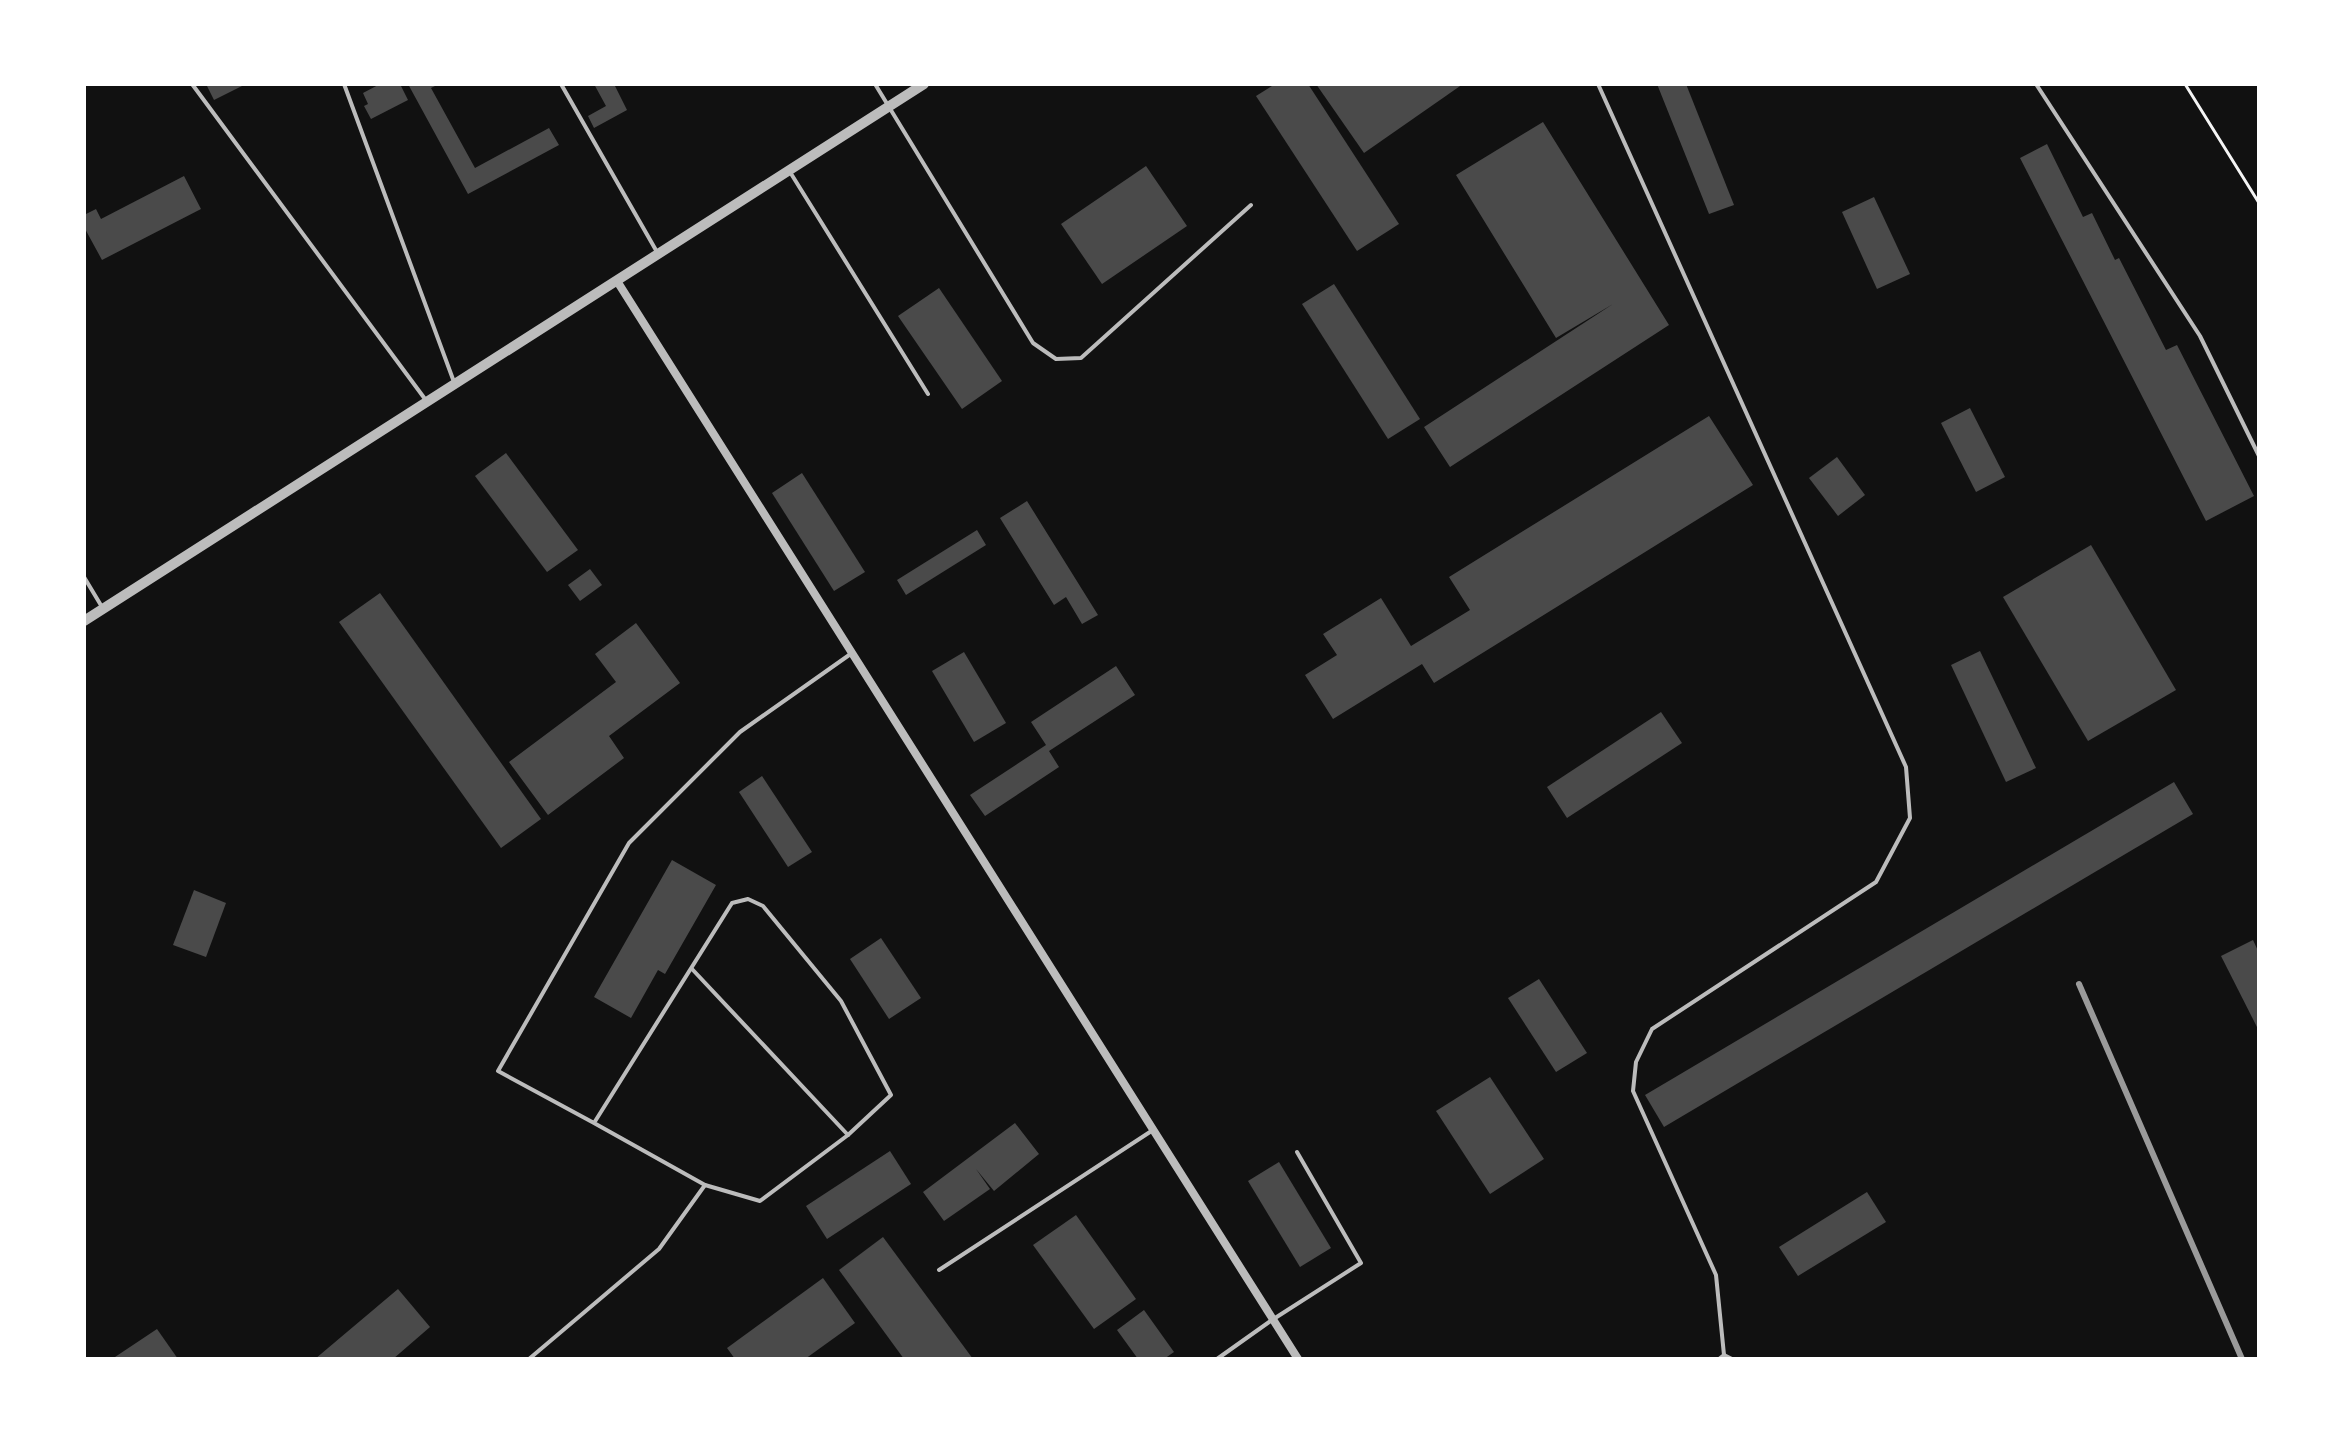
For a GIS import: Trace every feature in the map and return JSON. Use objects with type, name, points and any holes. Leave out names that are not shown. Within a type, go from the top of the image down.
[{"type":"street","points":[[84,621],[924,84]]},
{"type":"street","points":[[617,281],[1298,1359]]},
{"type":"lane","points":[[192,84],[427,401]]},
{"type":"lane","points":[[344,84],[454,382]]},
{"type":"lane","points":[[561,84],[657,253]]},
{"type":"lane","points":[[875,84],[1033,343],[1056,359],[1081,358],[1251,205]]},
{"type":"lane","points":[[1598,84],[1906,767],[1910,818],[1876,882],[1652,1029],[1636,1062],[1633,1091],[1716,1275],[1721,1357],[1732,1359]]},
{"type":"lane","points":[[2036,84],[2200,336],[2259,456]]},
{"type":"lane","points":[[789,170],[928,394]]},
{"type":"lane","points":[[84,577],[103,609]]},
{"type":"lane","points":[[594,1123],[732,903],[748,899],[763,906],[841,1001],[891,1095],[848,1135],[760,1201],[705,1185],[498,1071],[629,843],[740,732],[853,652]]},
{"type":"lane","points":[[692,969],[848,1135]]},
{"type":"lane","points":[[939,1270],[1153,1130]]},
{"type":"lane","points":[[1217,1359],[1361,1263],[1297,1152]]},
{"type":"lane","points":[[529,1359],[659,1249],[705,1185]]},
{"type":"path","points":[[2185,84],[2259,203]]},
{"type":"building","points":[[206,84],[246,84],[214,100]]},
{"type":"building","points":[[380,84],[400,84],[408,100],[371,119],[364,106],[368,104],[363,93]]},
{"type":"building","points":[[408,84],[439,84],[431,88],[475,168],[549,128],[559,145],[468,194]]},
{"type":"building","points":[[594,84],[614,84],[627,110],[594,128],[588,116],[606,106]]},
{"type":"building","points":[[1275,84],[1308,84],[1399,224],[1357,251],[1256,96]]},
{"type":"building","points":[[1316,84],[1463,84],[1364,153]]},
{"type":"building","points":[[1657,84],[1686,84],[1734,205],[1709,214]]},
{"type":"building","points":[[1543,122],[1669,325],[1450,467],[1424,427],[1613,304],[1556,338],[1456,175]]},
{"type":"building","points":[[2047,144],[2083,217],[2092,213],[2166,350],[2177,345],[2254,496],[2206,521],[2020,158]]},
{"type":"building","points":[[1146,166],[1187,226],[1102,284],[1061,224]]},
{"type":"building","points":[[184,176],[201,209],[102,260],[84,227],[84,215],[96,209],[101,219]]},
{"type":"building","points":[[1874,197],[1910,274],[1877,289],[1842,212]]},
{"type":"building","points":[[1334,284],[1420,419],[1388,439],[1302,304]]},
{"type":"building","points":[[939,288],[1002,381],[962,409],[898,316]]},
{"type":"building","points":[[1970,408],[2005,477],[1976,492],[1941,423]]},
{"type":"building","points":[[1709,416],[1753,485],[1434,683],[1422,664],[1333,719],[1305,675],[1337,655],[1323,634],[1381,598],[1411,646],[1470,610],[1449,577]]},
{"type":"building","points":[[506,453],[578,550],[547,572],[475,476]]},
{"type":"building","points":[[1837,457],[1865,495],[1838,516],[1809,478]]},
{"type":"building","points":[[802,473],[865,572],[834,591],[772,493]]},
{"type":"building","points":[[1027,501],[1098,615],[1082,624],[1066,597],[1054,605],[1000,518]]},
{"type":"building","points":[[977,530],[986,545],[906,595],[897,580]]},
{"type":"building","points":[[2091,545],[2176,690],[2088,741],[2003,597]]},
{"type":"building","points":[[590,569],[602,585],[580,601],[568,585]]},
{"type":"building","points":[[380,593],[541,819],[501,848],[339,622]]},
{"type":"building","points":[[636,623],[680,683],[609,736],[624,758],[548,815],[509,762],[616,682],[595,654]]},
{"type":"building","points":[[1980,651],[2036,768],[2006,782],[1951,665]]},
{"type":"building","points":[[964,652],[1006,723],[974,742],[932,671]]},
{"type":"building","points":[[1116,666],[1135,695],[1049,751],[1059,767],[985,816],[970,795],[1046,745],[1031,722]]},
{"type":"building","points":[[1661,712],[1682,743],[1567,818],[1547,787]]},
{"type":"building","points":[[762,776],[812,852],[788,867],[739,792]]},
{"type":"building","points":[[2174,782],[2193,814],[1664,1127],[1645,1095]]},
{"type":"building","points":[[672,860],[716,885],[665,974],[658,970],[631,1018],[594,997]]},
{"type":"building","points":[[194,890],[226,903],[206,957],[173,945]]},
{"type":"building","points":[[881,938],[921,998],[889,1019],[850,959]]},
{"type":"building","points":[[2253,940],[2259,953],[2259,1031],[2221,956]]},
{"type":"building","points":[[1539,979],[1587,1053],[1556,1072],[1508,998]]},
{"type":"building","points":[[1490,1077],[1544,1159],[1490,1194],[1436,1111]]},
{"type":"building","points":[[1015,1123],[1039,1154],[994,1191],[976,1169],[990,1189],[944,1221],[923,1192]]},
{"type":"building","points":[[890,1151],[911,1184],[827,1239],[806,1206]]},
{"type":"building","points":[[1279,1162],[1331,1248],[1300,1267],[1248,1181]]},
{"type":"building","points":[[1867,1192],[1886,1222],[1798,1276],[1779,1247]]},
{"type":"building","points":[[1076,1215],[1136,1299],[1094,1329],[1033,1245]]},
{"type":"building","points":[[883,1237],[973,1359],[904,1359],[839,1270]]},
{"type":"building","points":[[823,1278],[855,1323],[805,1359],[735,1359],[727,1348]]},
{"type":"building","points":[[398,1289],[430,1327],[393,1359],[315,1359]]},
{"type":"building","points":[[1144,1310],[1174,1352],[1164,1359],[1138,1359],[1117,1330]]},
{"type":"building","points":[[157,1329],[178,1359],[112,1359]]},
{"type":"railway","points":[[2079,984],[2242,1359]]}]
